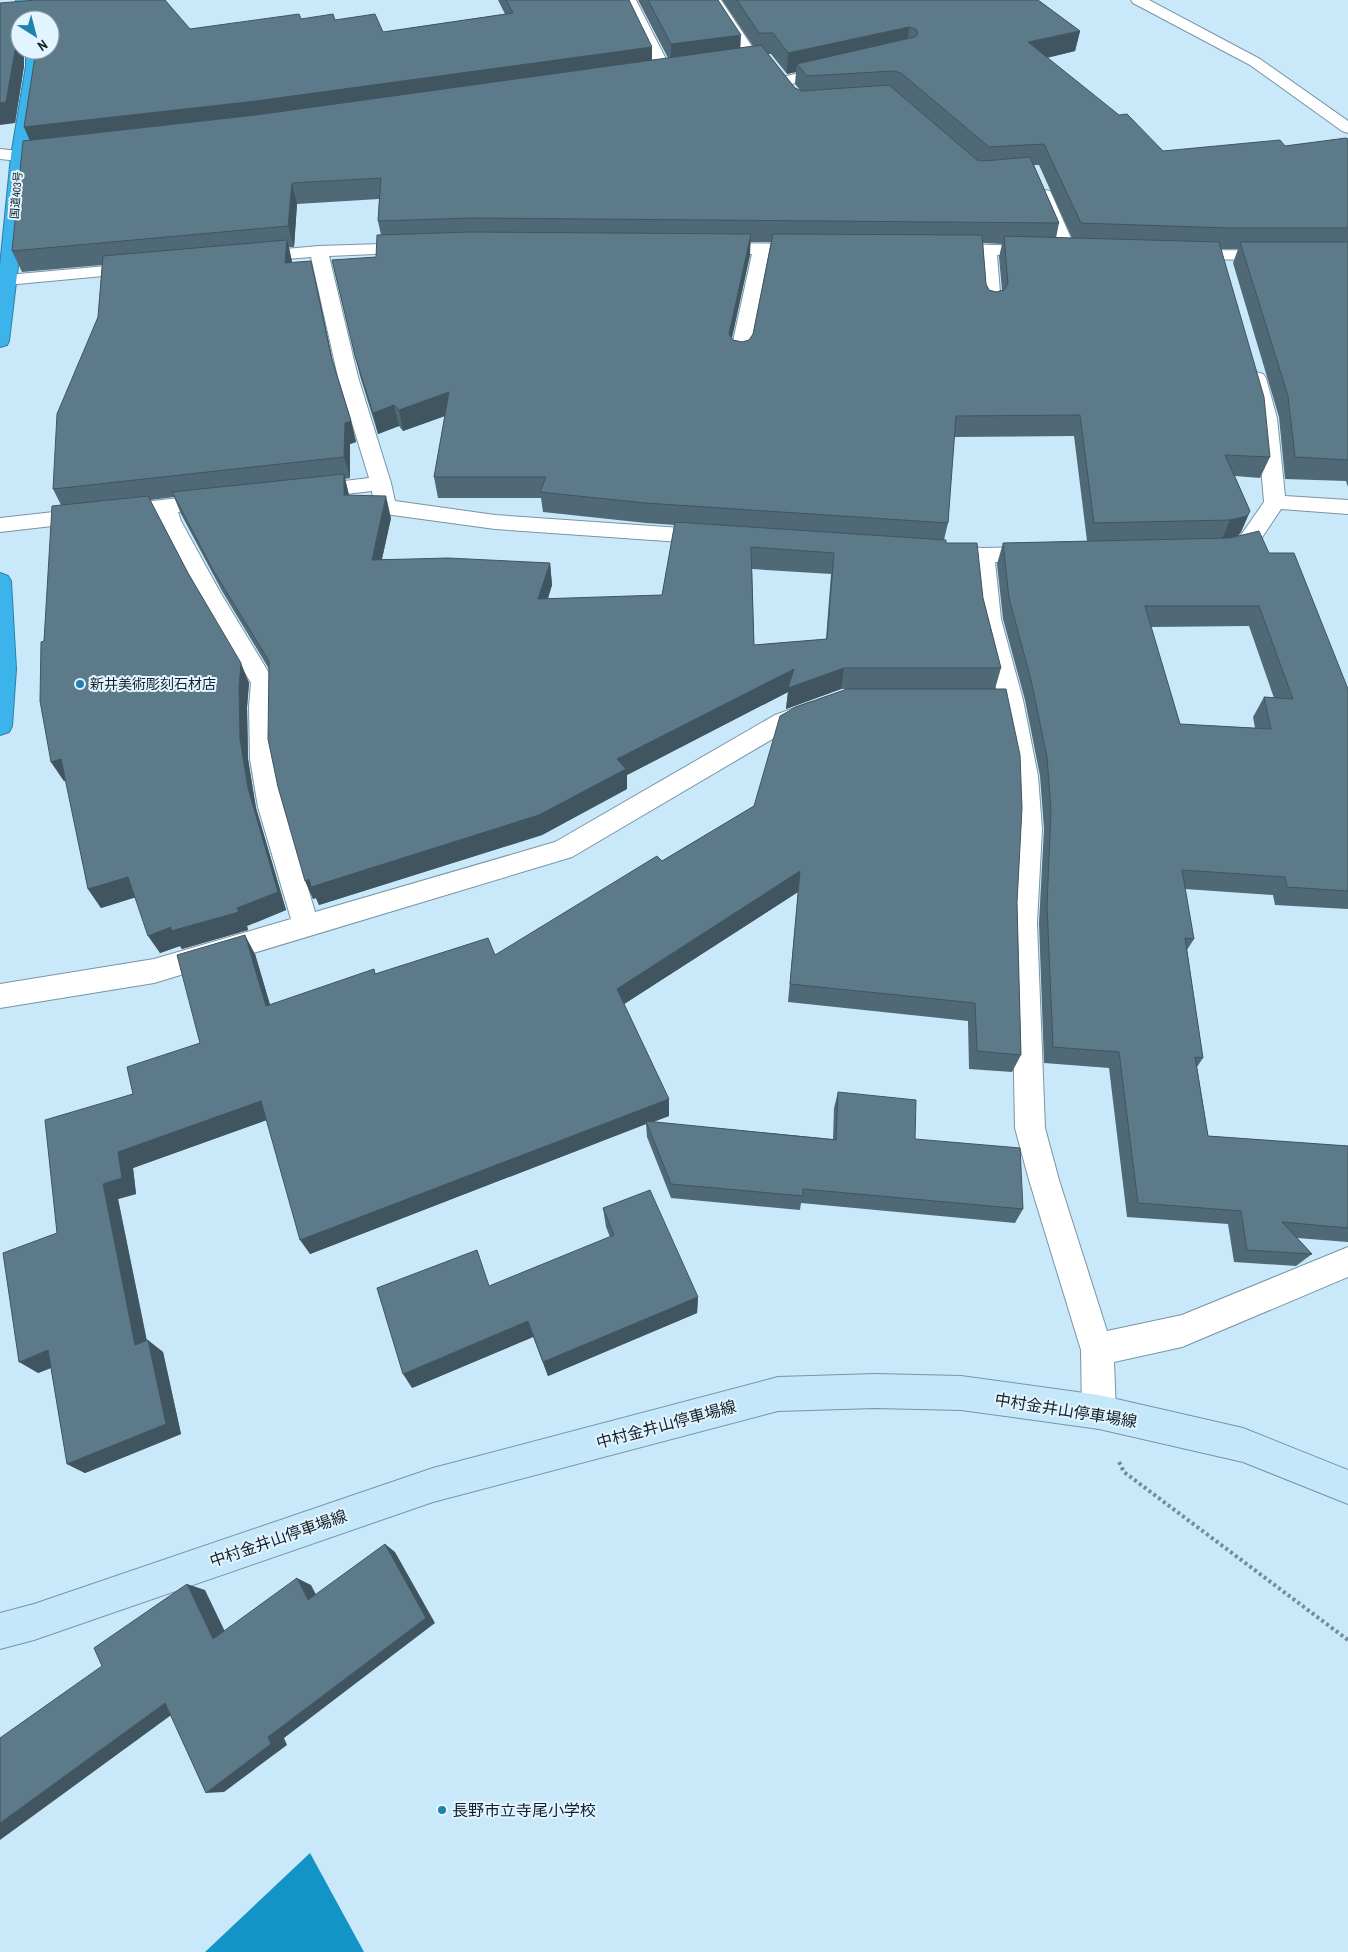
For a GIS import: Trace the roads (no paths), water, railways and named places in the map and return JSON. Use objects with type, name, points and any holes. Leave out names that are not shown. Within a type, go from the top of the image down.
[{"type":"highway","name":"国道403号","points":[[0,341],[19,156],[34,60]]},
{"type":"highway","points":[[0,581],[4,669],[0,726]]},
{"type":"main road","name":"中村金井山停車場線","points":[[0,1631],[34,1622],[433,1485],[778,1394],[875,1391],[962,1393],[1099,1412],[1243,1446],[1348,1487]]},
{"type":"street","points":[[629,0],[664,71]]},
{"type":"street","points":[[714,0],[753,60]]},
{"type":"street","points":[[1138,0],[1255,62],[1348,128]]},
{"type":"street","points":[[733,62],[765,58],[794,96]]},
{"type":"street","points":[[783,81],[850,66]]},
{"type":"street","points":[[645,74],[684,68]]},
{"type":"street","points":[[0,154],[19,156],[58,151]]},
{"type":"street","points":[[1037,180],[1068,252]]},
{"type":"street","points":[[234,259],[320,251],[435,247]]},
{"type":"street","points":[[692,248],[821,249]]},
{"type":"street","points":[[740,355],[762,248]]},
{"type":"street","points":[[929,249],[1087,252]]},
{"type":"street","points":[[988,249],[992,305]]},
{"type":"street","points":[[320,251],[348,377],[381,483],[385,507],[495,522],[729,539]]},
{"type":"street","points":[[1173,255],[1348,256]]},
{"type":"street","points":[[1220,256],[1226,275]]},
{"type":"street","points":[[7,280],[157,266]]},
{"type":"street","points":[[1202,550],[1221,550],[1247,544],[1275,502],[1267,418],[1251,361]]},
{"type":"street","points":[[293,493],[381,483]]},
{"type":"street","points":[[0,525],[234,499]]},
{"type":"street","points":[[1275,502],[1348,507]]},
{"type":"street","points":[[166,507],[170,522],[209,594],[263,682],[261,707],[262,759],[269,797],[306,926]]},
{"type":"street","points":[[924,551],[983,555],[1052,554]]},
{"type":"street","points":[[983,555],[1001,700],[1026,776],[1028,820],[1024,923],[1030,1128],[1044,1180],[1097,1350],[1099,1412]]},
{"type":"street","points":[[0,996],[154,971],[563,850],[784,721],[833,703]]},
{"type":"street","points":[[1097,1350],[1182,1331],[1348,1262]]},
{"type":"water","points":[[310,1853],[364,1952],[205,1952]]},
{"type":"place","name":"新井美術彫刻石材店","points":[[80,684]]},
{"type":"place","name":"長野市立寺尾小学校","points":[[442,1810]]}]
